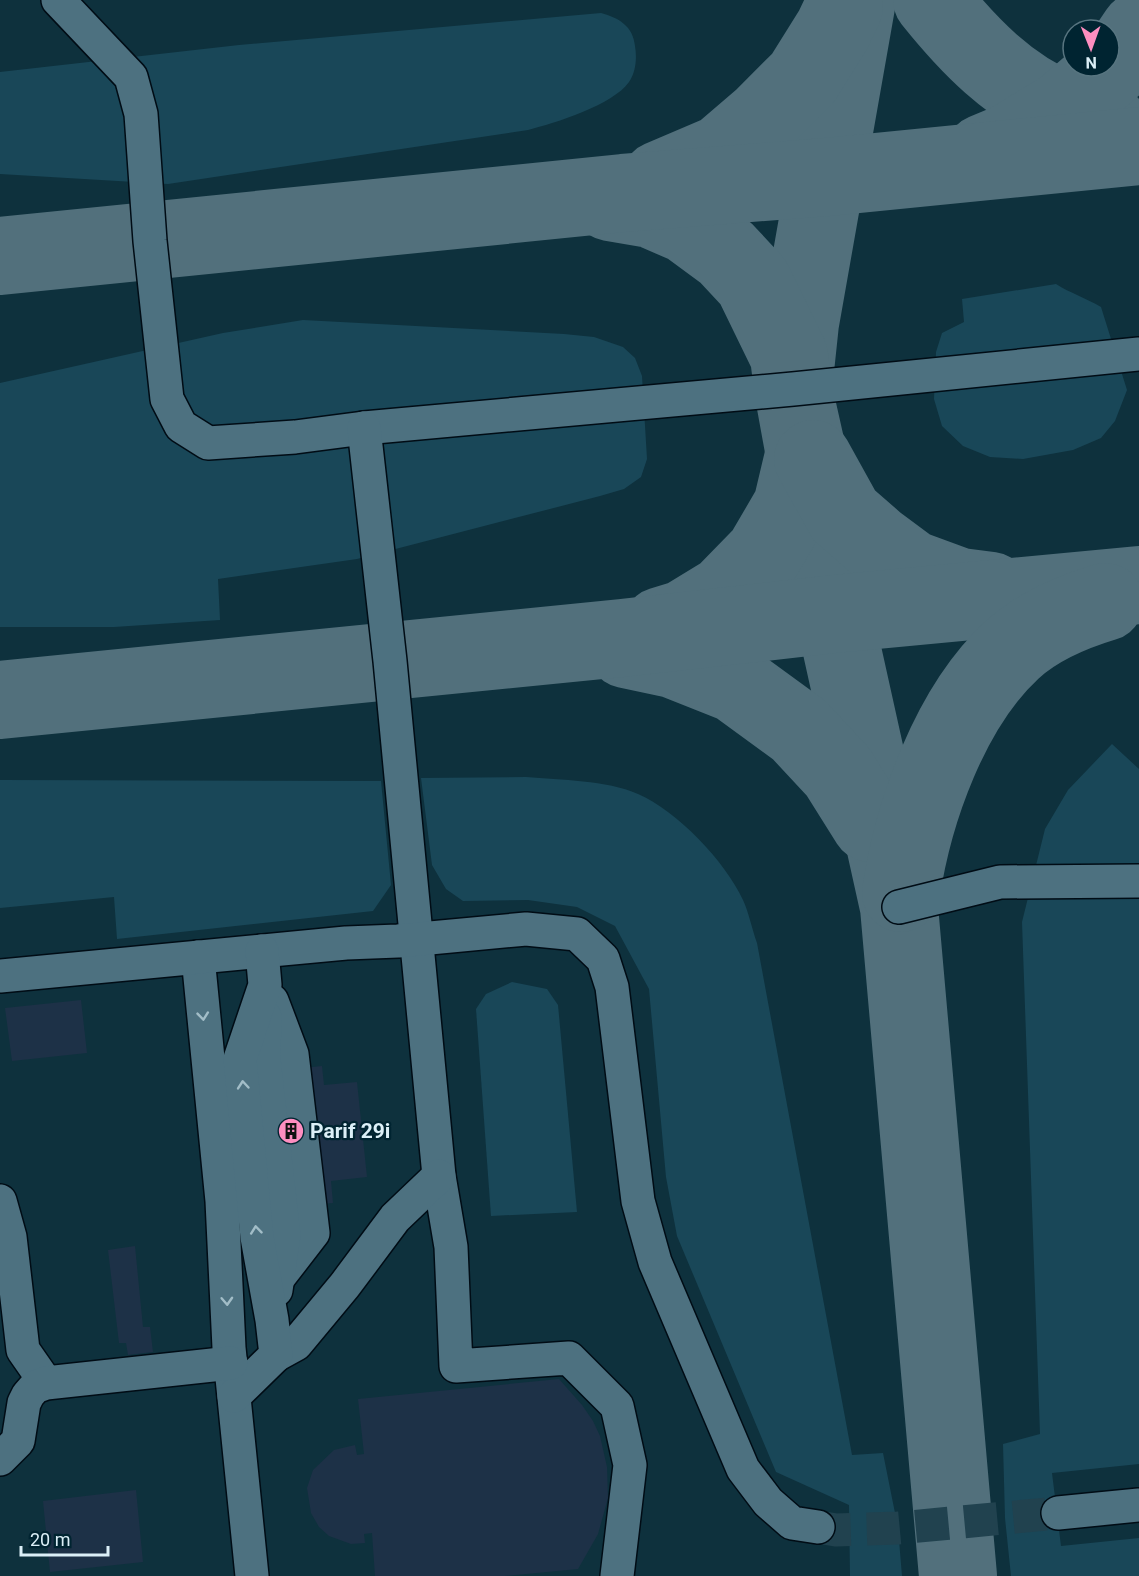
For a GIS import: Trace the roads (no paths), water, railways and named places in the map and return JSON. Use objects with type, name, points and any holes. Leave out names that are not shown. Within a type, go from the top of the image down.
[{"type":"lane","points":[[58,0],[131,77],[141,114],[150,241],[167,399],[181,426],[208,443],[295,437],[364,428],[1139,354]]},
{"type":"lane","points":[[364,428],[418,939],[439,1176],[451,1247],[456,1366],[569,1358],[617,1406],[630,1465],[617,1576]]},
{"type":"lane","points":[[898,907],[1000,882],[1139,881]]},
{"type":"lane","points":[[0,976],[346,943],[526,929],[578,934],[603,959],[612,987],[638,1201],[655,1262],[743,1468],[768,1502],[792,1523],[818,1527]]},
{"type":"lane","points":[[262,951],[265,985],[292,1054],[313,1233],[278,1279],[272,1320]]},
{"type":"lane","points":[[198,957],[222,1201],[230,1355],[252,1576]]},
{"type":"lane","points":[[265,985],[240,1059],[257,1237],[276,1355]]},
{"type":"lane","points":[[234,1396],[276,1355],[296,1344],[345,1285],[395,1218],[439,1176]]},
{"type":"lane","points":[[0,1201],[10,1237],[23,1350],[46,1383]]},
{"type":"lane","points":[[0,1459],[18,1442],[24,1403],[35,1387],[46,1383],[230,1355]]},
{"type":"lane","points":[[1058,1514],[1139,1505]]},
{"type":"tunnel","points":[[818,1527],[836,1530],[898,1528],[1058,1513]]},
{"type":"place","name":"Parif 29i","points":[[291,1131]]}]
